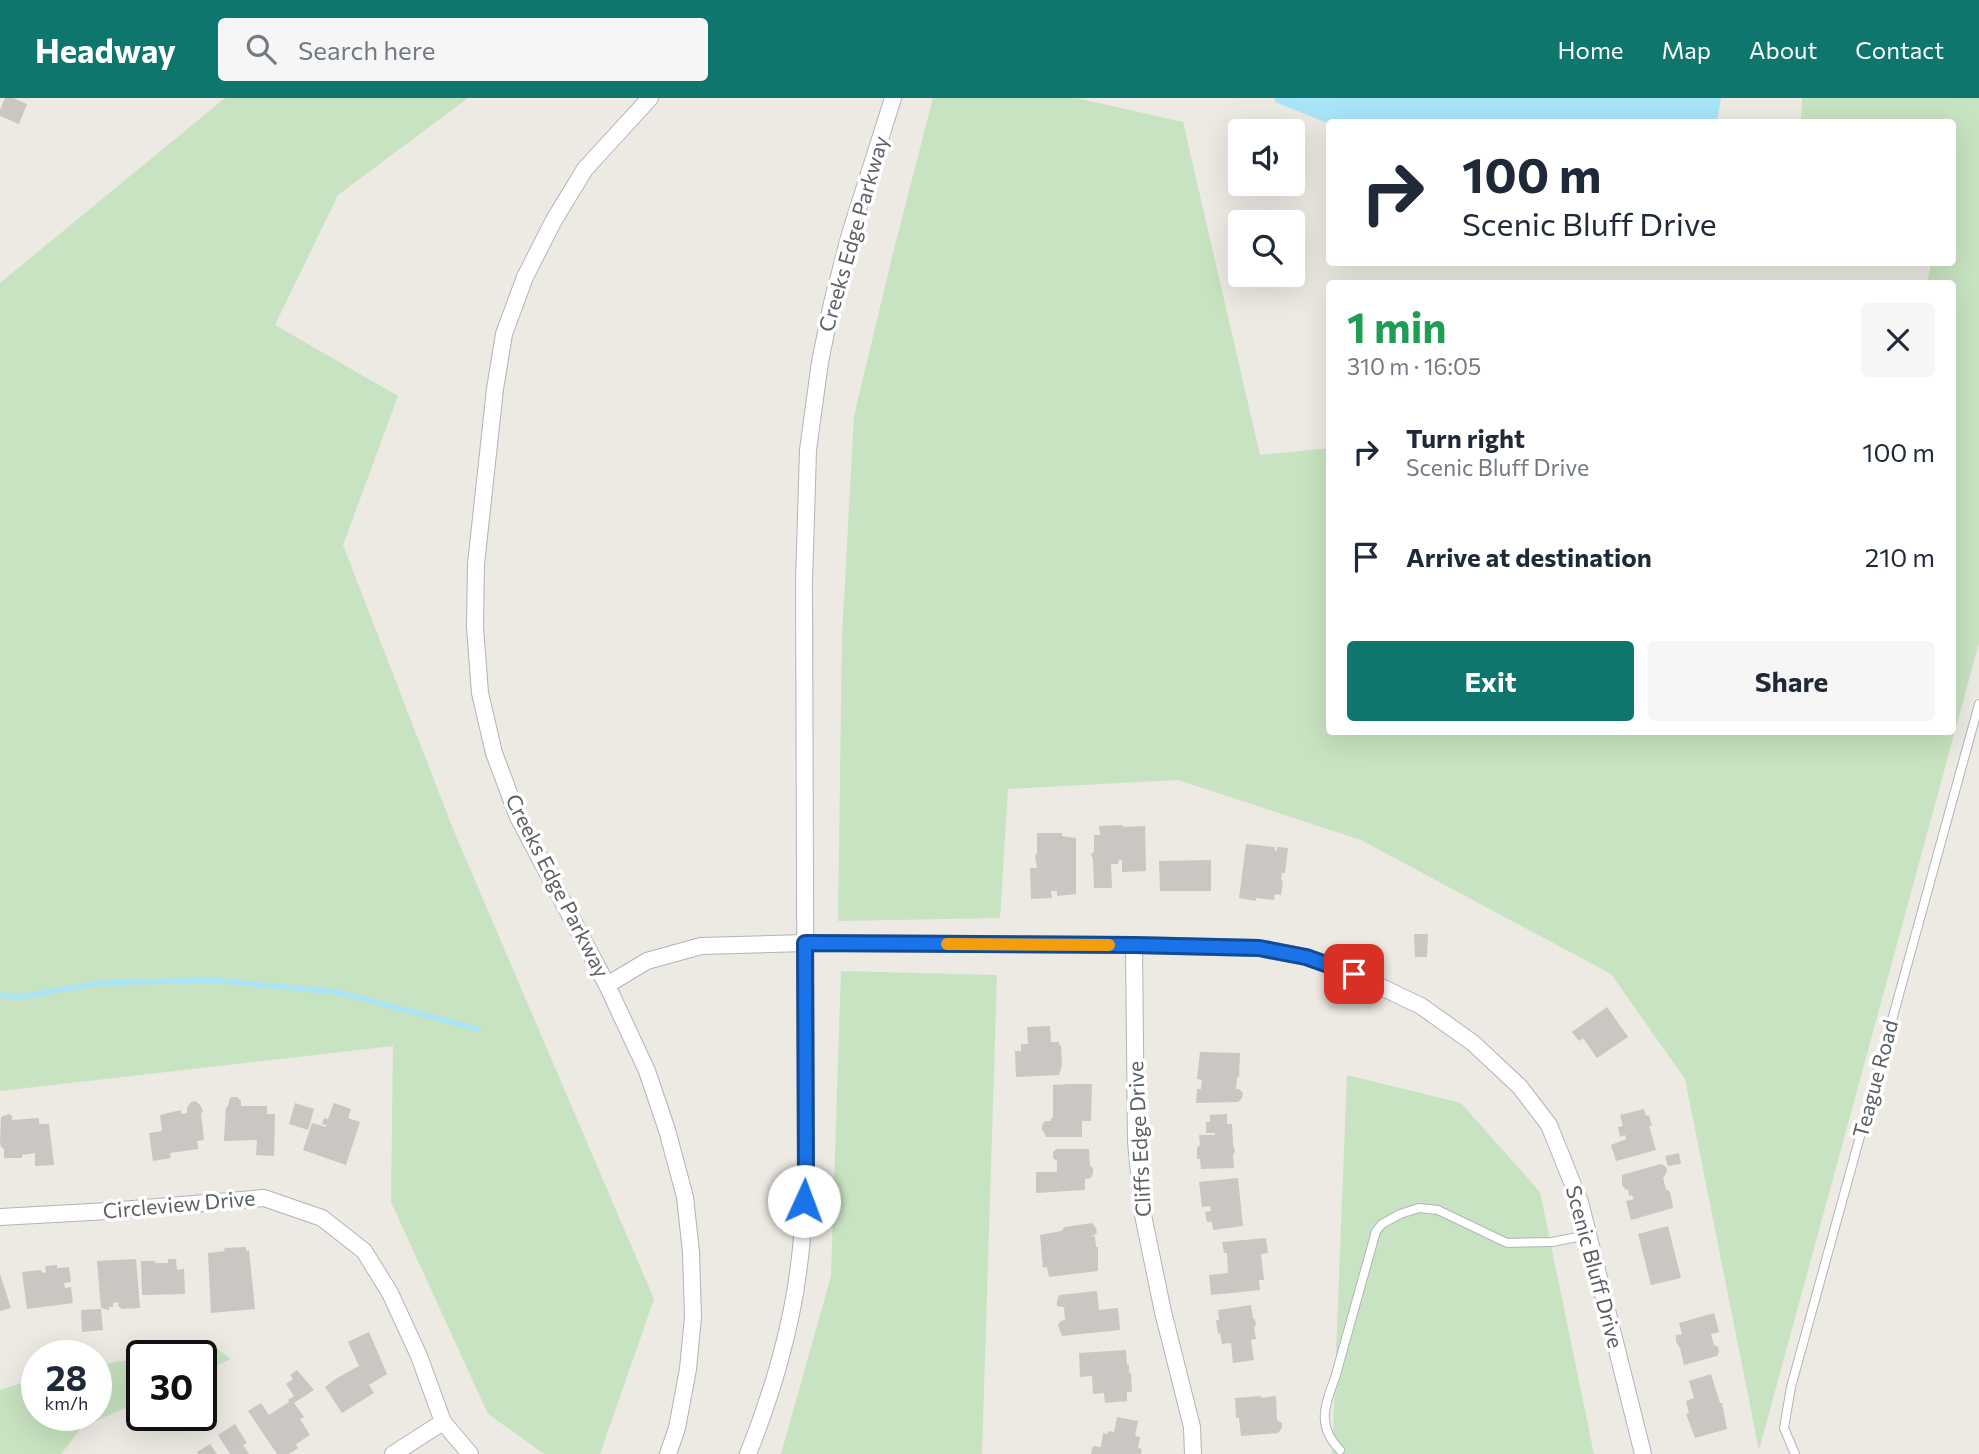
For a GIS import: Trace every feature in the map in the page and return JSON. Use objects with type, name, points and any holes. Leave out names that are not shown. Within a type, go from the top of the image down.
[{"type":"street","name":"Creeks Edge Parkway","points":[[650,98],[585,169],[554,220],[525,277],[504,334],[495,389],[476,564],[475,627],[480,693],[494,753],[518,817],[607,985],[647,1071],[667,1130],[685,1197],[691,1252],[693,1317],[688,1369],[677,1428],[668,1454]]},
{"type":"street","name":"Creeks Edge Parkway","points":[[748,1454],[786,1335],[799,1267],[806,1179],[804,582],[808,450],[820,362],[832,303],[850,234],[893,98]]},
{"type":"street","name":"Scenic Bluff Drive","points":[[607,985],[647,961],[701,946],[805,943],[1259,948],[1306,957],[1354,974],[1421,1006],[1473,1043],[1520,1087],[1549,1125],[1580,1202],[1643,1454]]},
{"type":"street","name":"Cliffs Edge Drive","points":[[1134,945],[1136,1142],[1143,1216],[1163,1312],[1192,1427],[1193,1454]]},
{"type":"street","name":"Circleview Drive","points":[[0,1217],[264,1198],[322,1217],[364,1251],[390,1293],[419,1356],[443,1422],[470,1454]]},
{"type":"street","points":[[393,1454],[443,1422]]},
{"type":"lane","name":"Teague Road","points":[[1795,1454],[1784,1428],[1791,1387],[1979,704]]},
{"type":"lane","points":[[1340,1450],[1329,1439],[1324,1416],[1326,1400],[1335,1378],[1376,1231],[1382,1224],[1419,1208],[1438,1210],[1507,1243],[1552,1242],[1588,1235]]},
{"type":"green space","points":[[225,98],[468,98],[338,195],[275,325],[398,396],[343,545],[453,829],[654,1299],[600,1454],[544,1454],[488,1414],[391,1202],[393,1046],[0,1091],[0,283]]},
{"type":"green space","points":[[933,98],[1076,98],[1183,122],[1260,455],[1326,448],[1326,735],[1954,735],[1759,1450],[1685,1079],[1611,974],[1361,840],[1178,780],[1008,789],[1000,918],[838,921],[842,637],[854,416]]},
{"type":"green space","points":[[1802,98],[1979,98],[1979,643],[1956,727],[1956,280],[1928,280],[1930,266],[1956,266],[1956,119],[1801,119]]},
{"type":"green space","points":[[841,971],[997,975],[982,1454],[781,1454],[831,1276]]},
{"type":"green space","points":[[1347,1075],[1461,1103],[1540,1192],[1594,1454],[1332,1454]]},
{"type":"green space","points":[[217,1348],[231,1359],[217,1366]]},
{"type":"green space","points":[[126,1360],[126,1407],[112,1414],[112,1363]]},
{"type":"green space","points":[[21,1383],[21,1431],[79,1431],[61,1454],[0,1454],[0,1390]]},
{"type":"water","points":[[1275,98],[1721,98],[1718,119],[1326,119],[1326,122],[1275,102]]},
{"type":"building","points":[[5,98],[13,98],[27,104],[19,124],[0,116]]},
{"type":"building","points":[[1099,826],[1145,826],[1146,871],[1122,872],[1122,860],[1119,860],[1118,864],[1111,864],[1112,888],[1094,888],[1091,854],[1094,852],[1094,835],[1100,835]]},
{"type":"building","points":[[1037,833],[1062,833],[1062,836],[1076,838],[1076,894],[1057,896],[1057,891],[1051,891],[1052,898],[1031,899],[1030,868],[1037,868]]},
{"type":"building","points":[[1246,844],[1275,847],[1274,850],[1277,851],[1277,847],[1288,848],[1285,873],[1282,873],[1281,895],[1275,894],[1274,900],[1239,898]]},
{"type":"building","points":[[1211,860],[1211,891],[1160,891],[1159,861]]},
{"type":"building","points":[[1414,934],[1428,934],[1427,957],[1415,957]]},
{"type":"building","points":[[1607,1007],[1628,1037],[1597,1058],[1583,1038],[1579,1041],[1572,1032]]},
{"type":"building","points":[[1050,1026],[1051,1042],[1059,1042],[1061,1045],[1062,1065],[1059,1075],[1016,1077],[1015,1051],[1021,1051],[1021,1044],[1028,1044],[1027,1027]]},
{"type":"building","points":[[1200,1052],[1240,1053],[1236,1089],[1243,1093],[1238,1102],[1196,1103],[1197,1089],[1201,1089],[1202,1080],[1197,1079]]},
{"type":"building","points":[[1092,1084],[1091,1121],[1082,1121],[1082,1137],[1046,1137],[1042,1125],[1053,1118],[1053,1085]]},
{"type":"building","points":[[231,1097],[237,1097],[241,1106],[267,1106],[267,1114],[275,1114],[274,1156],[256,1155],[257,1140],[224,1141],[226,1107]]},
{"type":"building","points":[[196,1101],[203,1112],[204,1140],[197,1141],[198,1149],[170,1153],[171,1158],[153,1161],[149,1133],[162,1131],[160,1115],[181,1110],[181,1114],[187,1113],[191,1102]]},
{"type":"building","points":[[295,1103],[314,1109],[308,1130],[289,1124]]},
{"type":"building","points":[[334,1103],[351,1109],[348,1118],[360,1122],[346,1165],[303,1150],[312,1123],[326,1127],[322,1124],[324,1118],[328,1119]]},
{"type":"building","points":[[1644,1109],[1646,1116],[1649,1115],[1652,1126],[1649,1126],[1656,1150],[1616,1161],[1611,1145],[1626,1139],[1625,1135],[1620,1137],[1618,1127],[1623,1126],[1620,1115]]},
{"type":"building","points":[[9,1114],[12,1120],[39,1118],[39,1124],[49,1124],[54,1165],[35,1166],[35,1153],[22,1155],[22,1158],[4,1158],[4,1149],[0,1143],[1,1117]]},
{"type":"building","points":[[1227,1114],[1227,1124],[1232,1124],[1234,1168],[1201,1169],[1200,1159],[1197,1159],[1199,1135],[1215,1135],[1206,1133],[1206,1122],[1210,1122],[1210,1115]]},
{"type":"building","points":[[1056,1149],[1089,1149],[1093,1173],[1091,1178],[1085,1179],[1085,1190],[1036,1193],[1036,1172],[1057,1172],[1057,1161],[1053,1158]]},
{"type":"building","points":[[1679,1153],[1681,1164],[1668,1166],[1665,1156]]},
{"type":"building","points":[[1661,1164],[1666,1167],[1667,1172],[1663,1178],[1666,1189],[1670,1192],[1673,1208],[1631,1220],[1626,1201],[1634,1199],[1622,1185],[1622,1175]]},
{"type":"building","points":[[1238,1178],[1243,1226],[1213,1230],[1212,1222],[1207,1222],[1205,1212],[1211,1211],[1210,1206],[1202,1207],[1199,1182]]},
{"type":"building","points":[[1092,1223],[1097,1233],[1091,1237],[1095,1236],[1098,1247],[1098,1271],[1049,1277],[1047,1267],[1043,1268],[1040,1235],[1061,1231],[1065,1227]]},
{"type":"building","points":[[1668,1226],[1681,1278],[1651,1285],[1638,1234]]},
{"type":"building","points":[[1266,1238],[1268,1253],[1261,1254],[1264,1280],[1259,1280],[1260,1290],[1211,1295],[1209,1275],[1228,1273],[1227,1253],[1224,1253],[1222,1242]]},
{"type":"building","points":[[246,1247],[246,1251],[249,1250],[255,1309],[211,1313],[208,1253],[225,1251],[224,1248]]},
{"type":"building","points":[[136,1259],[140,1308],[122,1309],[118,1302],[113,1303],[109,1310],[101,1308],[97,1261]]},
{"type":"building","points":[[168,1259],[176,1259],[177,1270],[184,1269],[185,1294],[142,1295],[141,1261],[168,1263]]},
{"type":"building","points":[[57,1265],[57,1268],[69,1267],[71,1282],[64,1283],[65,1288],[71,1287],[73,1303],[27,1309],[22,1272],[41,1270],[42,1273],[46,1272],[45,1266]]},
{"type":"building","points":[[0,1274],[11,1308],[0,1311]]},
{"type":"building","points":[[1097,1291],[1099,1310],[1118,1308],[1120,1330],[1062,1336],[1058,1325],[1065,1320],[1064,1307],[1057,1306],[1059,1295]]},
{"type":"building","points":[[1251,1305],[1256,1325],[1256,1339],[1251,1340],[1254,1360],[1233,1363],[1231,1343],[1222,1344],[1220,1333],[1218,1334],[1218,1310]]},
{"type":"building","points":[[101,1309],[103,1330],[82,1332],[81,1310]]},
{"type":"building","points":[[1714,1313],[1719,1332],[1711,1334],[1714,1345],[1718,1347],[1717,1356],[1684,1365],[1676,1342],[1676,1335],[1682,1334],[1679,1323]]},
{"type":"building","points":[[369,1332],[387,1374],[369,1385],[374,1393],[342,1413],[325,1387],[359,1366],[348,1342]]},
{"type":"building","points":[[1126,1350],[1132,1392],[1127,1392],[1127,1401],[1105,1403],[1104,1393],[1093,1394],[1092,1376],[1080,1377],[1079,1353]]},
{"type":"building","points":[[297,1370],[314,1390],[294,1403],[304,1417],[300,1419],[310,1435],[296,1444],[298,1448],[289,1454],[277,1454],[248,1411],[261,1403],[269,1415],[289,1402],[294,1396],[286,1384],[293,1379],[290,1375]]},
{"type":"building","points":[[1711,1374],[1722,1403],[1727,1429],[1695,1438],[1686,1414],[1689,1413],[1686,1401],[1694,1398],[1689,1381]]},
{"type":"building","points":[[1276,1396],[1277,1420],[1282,1423],[1282,1428],[1278,1433],[1241,1436],[1239,1418],[1236,1418],[1235,1398]]},
{"type":"building","points":[[1117,1417],[1138,1421],[1135,1436],[1140,1437],[1138,1448],[1142,1449],[1141,1454],[1091,1454],[1093,1446],[1101,1447],[1103,1433],[1114,1432]]},
{"type":"building","points":[[235,1424],[247,1443],[243,1445],[249,1454],[230,1454],[218,1435]]},
{"type":"building","points":[[210,1444],[217,1454],[198,1454],[197,1452]]},
{"type":"waterway","points":[[0,995],[18,997],[101,983],[211,980],[336,992],[478,1029]]},
{"type":"slow traffic","points":[[947,944],[1109,945]]},
{"type":"route","points":[[804,1201],[805,943],[1259,948],[1306,957],[1354,974]]}]
